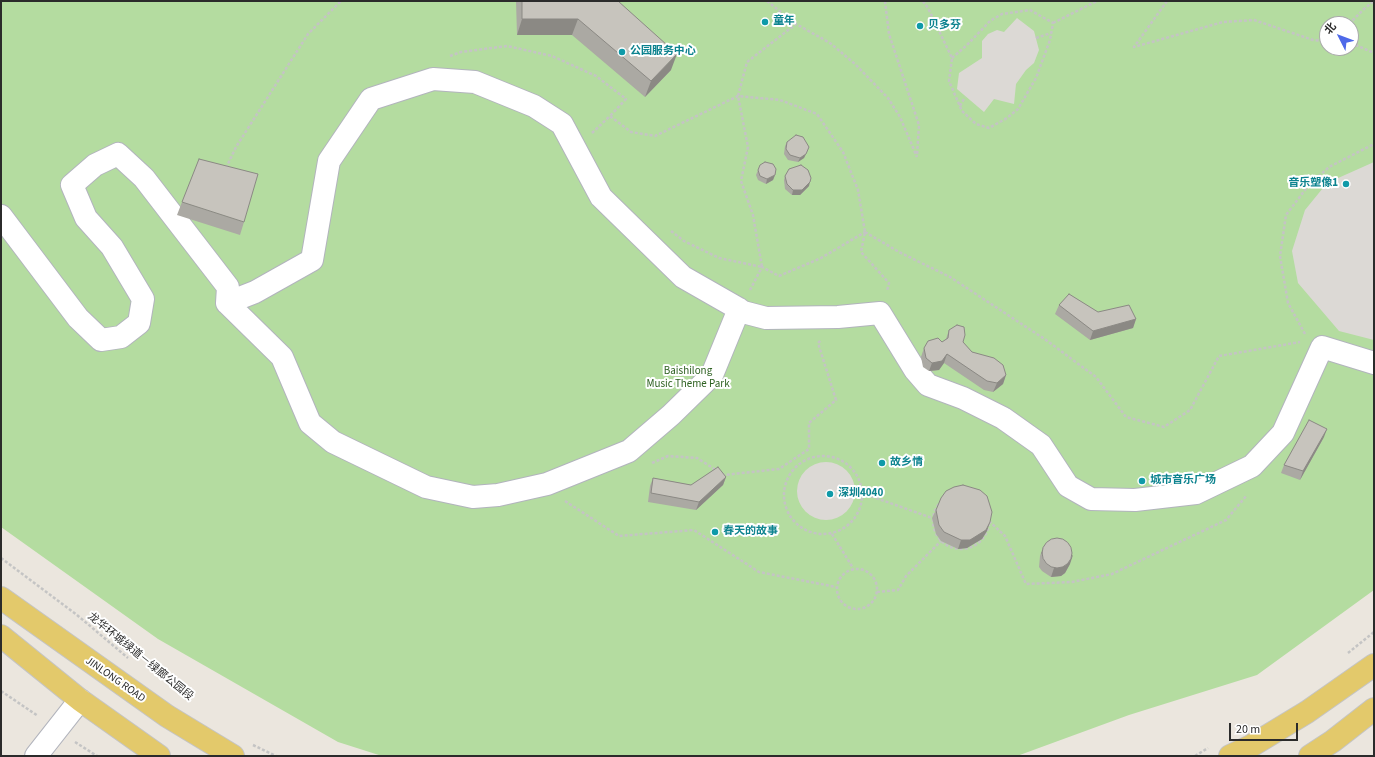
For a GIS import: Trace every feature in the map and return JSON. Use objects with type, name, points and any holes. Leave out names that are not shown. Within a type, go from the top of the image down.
[{"type":"main road","name":"JINLONG ROAD","points":[[1,598],[143,699],[241,750]]},
{"type":"main road","points":[[1,636],[80,700],[159,756]]},
{"type":"main road","points":[[1230,756],[1251,746],[1307,712],[1374,665]]},
{"type":"main road","points":[[1310,756],[1333,741],[1374,709]]},
{"type":"lane","points":[[227,303],[255,292],[312,260],[329,161],[333,155],[371,99],[433,79],[475,82],[534,106],[562,124],[601,196],[683,277],[743,312],[766,318],[838,317],[880,313],[915,370],[928,385],[964,398],[1003,418],[1041,445],[1068,486],[1091,499],[1135,500],[1196,493],[1252,466],[1283,433],[1315,344],[1374,363]]},
{"type":"lane","points":[[1,216],[78,318],[101,340],[121,337],[139,323],[143,299],[112,248],[86,218],[72,185],[95,165],[118,154],[144,178],[228,287],[227,303],[282,357],[310,423],[333,442],[426,487],[473,497],[498,495],[547,484],[629,451],[671,415],[712,375],[739,309]]},
{"type":"lane","points":[[36,756],[80,700]]},
{"type":"path","points":[[225,171],[236,148],[308,34],[341,1]]},
{"type":"path","points":[[767,1],[796,24],[830,43],[855,64],[888,98],[900,117],[917,157],[919,124],[889,34],[885,1]]},
{"type":"path","points":[[923,1],[928,8],[952,58],[949,81],[962,111],[976,124],[989,128],[1007,118],[1018,109],[1036,78],[1053,23]]},
{"type":"path","points":[[1053,23],[1098,1]]},
{"type":"path","points":[[1167,1],[1134,46],[1223,22],[1254,20],[1312,40],[1319,40]]},
{"type":"path","points":[[1358,16],[1374,1]]},
{"type":"path","points":[[952,58],[990,21],[1002,14],[1030,10],[1053,23]]},
{"type":"path","points":[[739,309],[762,267],[754,215],[741,181],[748,147],[738,96],[747,62],[796,24]]},
{"type":"path","points":[[1036,38],[1051,33]]},
{"type":"path","points":[[1359,46],[1374,53]]},
{"type":"path","points":[[588,137],[610,116],[631,132],[655,136],[738,96],[780,100],[817,114],[843,152],[858,190],[865,232],[861,252],[889,283],[886,294]]},
{"type":"path","points":[[960,106],[966,97]]},
{"type":"path","points":[[865,232],[899,252],[950,277],[1046,340],[1096,377],[1126,417],[1164,427],[1190,410],[1219,356],[1315,344],[1288,303],[1280,256],[1286,215],[1308,186],[1329,167],[1374,144]]},
{"type":"path","points":[[667,228],[684,240],[719,258],[762,267],[779,276],[821,258],[865,232]]},
{"type":"path","points":[[647,465],[668,456],[697,458],[724,475],[779,469],[809,449],[810,423],[836,400],[818,343],[838,317]]},
{"type":"path","points":[[820,456],[833,457],[844,462],[853,470],[859,481],[862,493],[861,506],[854,519],[845,528],[832,534],[818,535],[805,531],[794,523],[786,512],[783,498],[784,485],[798,464],[808,458],[820,456]]},
{"type":"path","points":[[862,493],[932,518]]},
{"type":"path","points":[[960,493],[977,498],[984,505],[989,521],[987,531],[976,545],[958,549],[941,541],[936,534],[932,518],[943,500],[951,495],[960,493]]},
{"type":"path","points":[[570,497],[563,500],[619,536],[694,530],[759,572],[836,587]]},
{"type":"path","points":[[989,521],[1005,536],[1026,584]]},
{"type":"path","points":[[832,534],[853,568]]},
{"type":"path","points":[[877,592],[898,590],[906,576],[941,541]]},
{"type":"path","name":"龙华环城绿道－绿廊公园段","points":[[1,558],[77,616],[131,661]]},
{"type":"path","points":[[853,568],[860,568],[871,574],[877,585],[875,598],[865,607],[851,608],[845,605],[840,600],[836,587],[842,575],[853,568]]},
{"type":"path","points":[[1,691],[41,718]]},
{"type":"path","points":[[71,740],[97,756]]},
{"type":"path","points":[[241,750],[276,756]]},
{"type":"green space","name":"Baishilong Music Theme Park","points":[[1,1],[1374,1],[1374,590],[1257,675],[1129,715],[1017,756],[382,756],[338,742],[158,639],[1,527]]},
{"type":"shaded area","points":[[1017,18],[1034,31],[1039,50],[1034,63],[1026,70],[1016,84],[1014,104],[994,99],[984,112],[957,89],[959,73],[982,58],[982,41],[988,34],[997,30],[1004,32]]},
{"type":"shaded area","points":[[1374,162],[1374,340],[1339,331],[1298,283],[1292,251],[1305,210],[1327,183]]},
{"type":"shaded area","points":[[826,462],[842,467],[850,475],[855,491],[850,507],[842,515],[826,520],[810,515],[802,507],[797,491],[802,475],[810,467]]},
{"type":"building","points":[[522,1],[618,1],[677,54],[651,81],[578,19],[522,19]]},
{"type":"building","points":[[796,135],[803,137],[809,147],[806,154],[800,158],[790,155],[786,149],[787,142]]},
{"type":"building","points":[[199,159],[258,174],[244,222],[182,202]]},
{"type":"building","points":[[765,162],[773,164],[776,169],[775,175],[767,179],[760,176],[758,170],[760,165]]},
{"type":"building","points":[[801,165],[808,170],[811,178],[810,182],[802,190],[793,190],[787,184],[785,176],[789,169]]},
{"type":"building","points":[[1069,294],[1098,312],[1129,305],[1136,319],[1093,331],[1059,305]]},
{"type":"building","points":[[957,325],[964,327],[965,335],[963,342],[972,352],[994,358],[1003,365],[1006,375],[997,383],[987,381],[947,354],[942,361],[932,363],[926,358],[924,348],[928,341],[938,338],[942,342],[948,338],[949,330]]},
{"type":"building","points":[[1309,420],[1327,429],[1303,471],[1284,465]]},
{"type":"building","points":[[718,467],[726,477],[699,502],[651,493],[653,478],[691,485]]},
{"type":"building","points":[[963,485],[980,490],[987,496],[992,512],[990,522],[986,530],[970,540],[961,540],[944,532],[939,525],[936,510],[946,491]]},
{"type":"building","points":[[1057,538],[1068,542],[1072,553],[1068,564],[1057,568],[1046,564],[1042,553],[1046,542]]},
{"type":"place","name":"童年","points":[[765,22]]},
{"type":"place","name":"贝多芬","points":[[920,26]]},
{"type":"place","name":"公园服务中心","points":[[622,52]]},
{"type":"place","name":"音乐塑像1","points":[[1346,184]]},
{"type":"place","name":"故乡情","points":[[882,463]]},
{"type":"place","name":"城市音乐广场","points":[[1142,481]]},
{"type":"place","name":"深圳4040","points":[[830,494]]},
{"type":"place","name":"春天的故事","points":[[715,532]]}]
